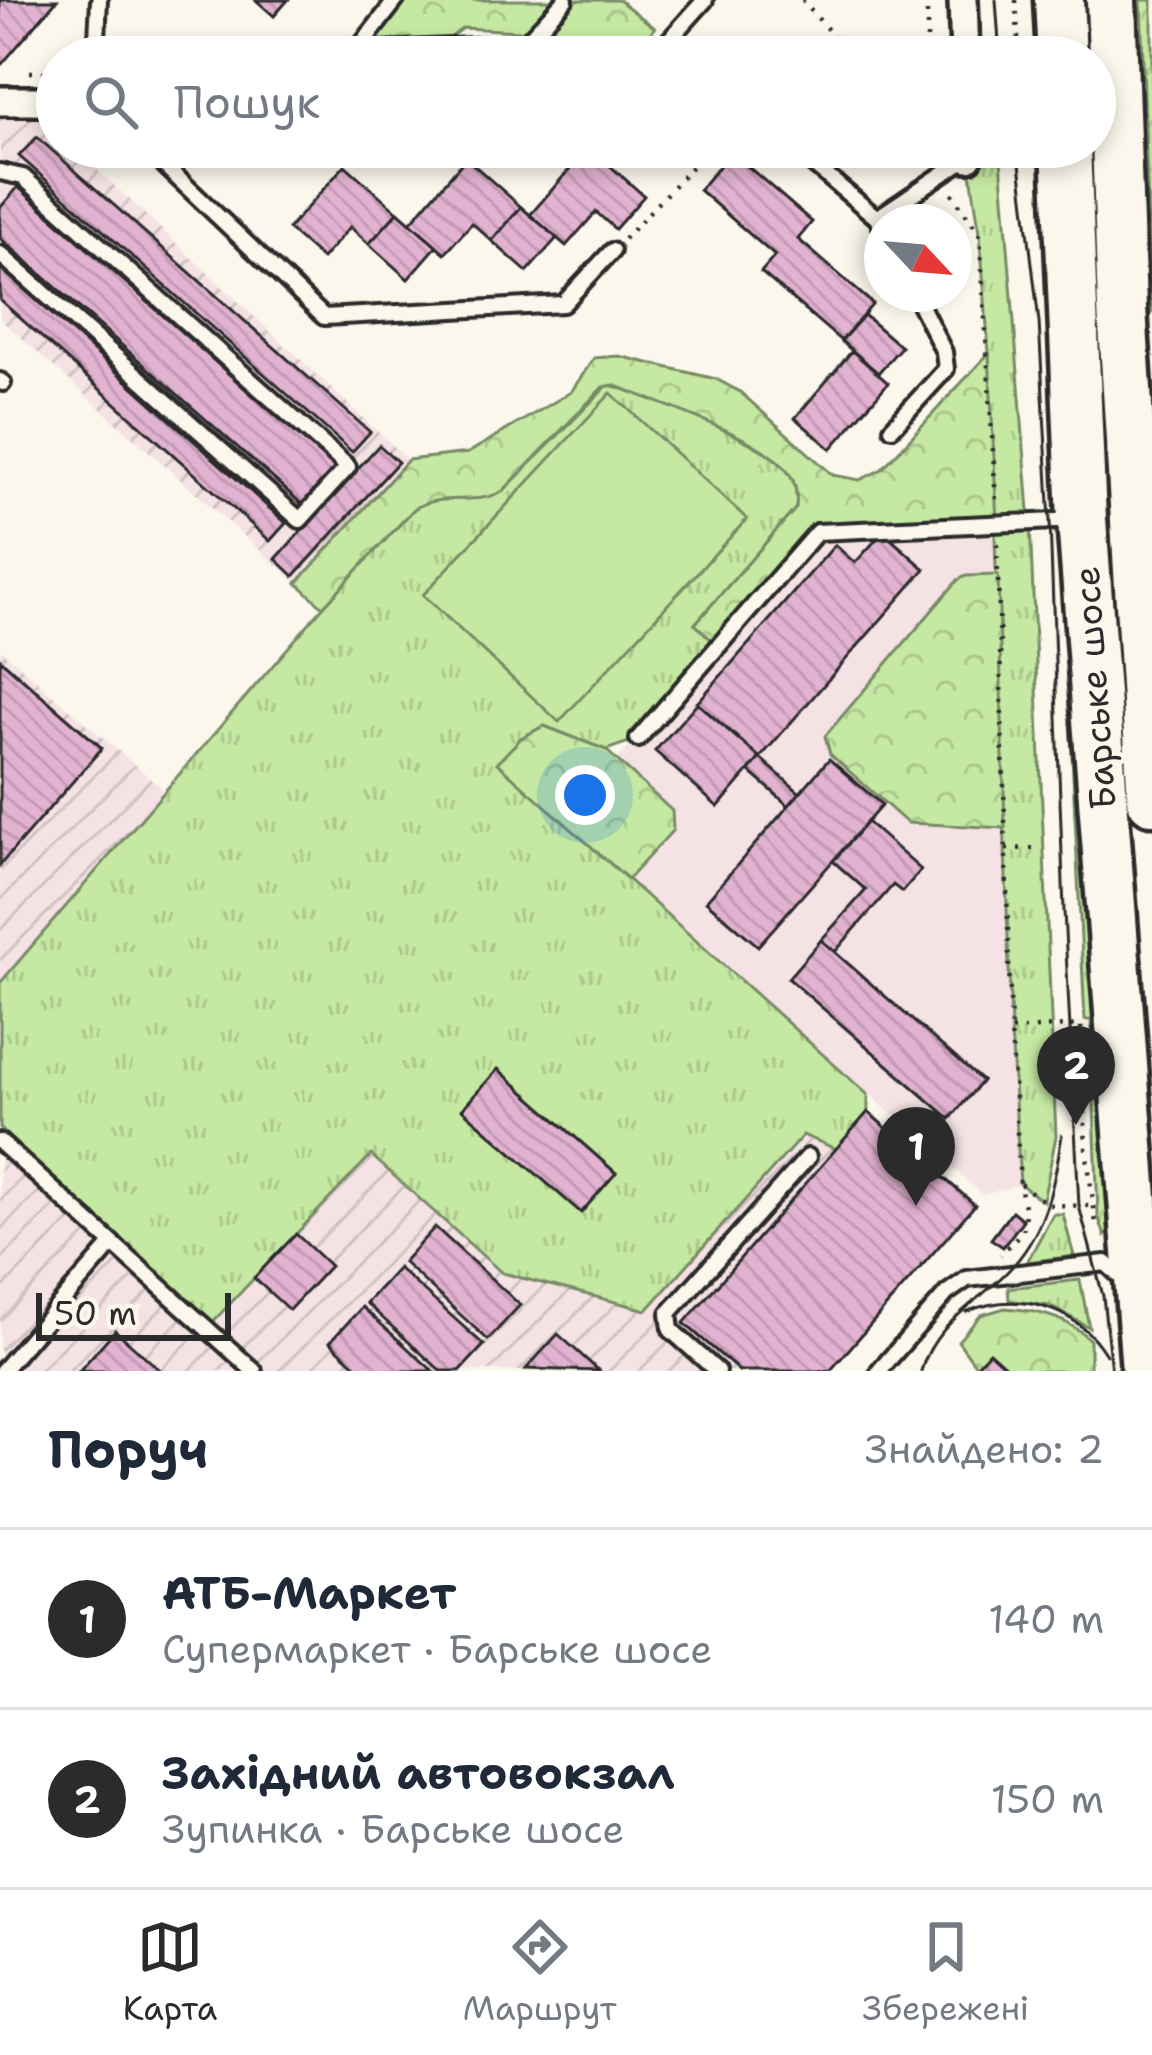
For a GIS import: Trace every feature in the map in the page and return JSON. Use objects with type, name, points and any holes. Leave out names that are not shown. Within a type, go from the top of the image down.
[{"type":"highway","points":[[1060,0],[1061,36]]},
{"type":"highway","points":[[1111,0],[1113,36]]},
{"type":"highway","points":[[1116,76],[1132,321],[1152,800]]},
{"type":"highway","name":"Барське шосе","points":[[1067,168],[1082,520],[1146,1371]]},
{"type":"street","points":[[963,0],[964,36]]},
{"type":"street","points":[[0,101],[36,100]]},
{"type":"lane","points":[[97,36],[99,0]]},
{"type":"lane","points":[[368,36],[396,0]]},
{"type":"lane","points":[[531,36],[565,0]]},
{"type":"lane","points":[[673,36],[705,0]]},
{"type":"lane","points":[[168,168],[324,317],[563,304],[612,251]]},
{"type":"lane","points":[[817,168],[864,209]]},
{"type":"lane","points":[[904,204],[949,168]]},
{"type":"lane","points":[[0,172],[23,177],[349,467],[300,520],[0,254]]},
{"type":"lane","points":[[892,428],[946,369],[944,352],[924,312]]},
{"type":"lane","points":[[638,739],[818,532],[1082,520]]},
{"type":"lane","points":[[3,1151],[254,1371]]},
{"type":"lane","points":[[717,1371],[671,1330],[668,1313],[808,1157]]},
{"type":"lane","points":[[2,1371],[112,1244]]},
{"type":"lane","points":[[879,1371],[947,1293],[968,1279],[1106,1263],[1140,1296]]},
{"type":"path","points":[[802,0],[834,36]]},
{"type":"path","points":[[927,0],[927,36]]},
{"type":"path","points":[[1016,0],[1017,36]]},
{"type":"path","points":[[612,251],[690,168]]},
{"type":"path","points":[[940,176],[980,235],[997,524],[1011,1030],[1025,1213],[1023,1229],[1004,1253],[968,1279]]},
{"type":"path","points":[[1006,848],[1041,848]]},
{"type":"path","points":[[1011,1030],[1081,1025],[1086,1148]]},
{"type":"path","points":[[1020,1184],[1049,1205],[1091,1206]]},
{"type":"shaded area","points":[[0,101],[24,101],[36,112],[36,168],[95,168],[408,460],[297,583],[0,319]]},
{"type":"shaded area","points":[[997,524],[1011,1030],[1020,1184],[983,1195],[563,822],[817,532]]},
{"type":"shaded area","points":[[323,607],[868,1095],[868,1112],[685,1323],[739,1371],[0,1371],[0,649],[165,791]]},
{"type":"green space","points":[[404,0],[619,0],[655,28],[648,36],[526,36],[519,31],[463,28],[453,36],[375,36]]},
{"type":"green space","points":[[1141,0],[1152,0],[1152,314],[1151,312]]},
{"type":"green space","points":[[970,168],[1002,168],[1030,523],[1056,1136],[1043,1201],[1020,1184],[989,353]]},
{"type":"green space","points":[[989,353],[997,524],[817,532],[718,646],[695,624],[796,508],[793,480],[783,466],[750,442],[614,385],[603,387],[503,491],[414,509],[323,607],[297,583],[408,460],[468,453],[571,392],[594,358],[619,356],[716,379],[740,392],[833,475],[860,480],[882,469]]},
{"type":"green space","points":[[608,385],[699,418],[769,455],[792,479],[796,508],[695,624],[718,646],[638,739],[606,750],[544,726],[521,738],[498,763],[868,1095],[868,1112],[836,1149],[803,1135],[647,1310],[502,1273],[371,1155],[206,1329],[112,1244],[0,1128],[0,983],[323,607],[414,509],[428,500],[503,491]]},
{"type":"green space","points":[[611,393],[747,519],[559,722],[423,595]]},
{"type":"green space","points":[[1061,533],[1112,1226],[1105,1236],[1098,1216],[1091,1020],[1085,1020]]},
{"type":"green space","points":[[998,575],[1005,828],[907,823],[830,754],[825,736],[958,580]]},
{"type":"green space","points":[[544,726],[606,750],[672,811],[673,830],[628,879],[497,763],[521,738]]},
{"type":"green space","points":[[1053,1214],[1063,1214],[1074,1256],[1027,1262]]},
{"type":"green space","points":[[1080,1280],[1089,1327],[1049,1306],[1009,1300],[1008,1288]]},
{"type":"green space","points":[[1005,1308],[1050,1316],[1081,1332],[1090,1340],[1090,1371],[1010,1371],[989,1352],[976,1366],[958,1341],[981,1315]]},
{"type":"building","points":[[0,0],[57,0],[2,64],[0,63]]},
{"type":"building","points":[[256,0],[288,0],[274,16]]},
{"type":"building","points":[[36,138],[36,168],[72,168],[370,432],[352,452],[19,156]]},
{"type":"building","points":[[342,168],[348,168],[398,212],[369,244],[350,227],[322,259],[288,229]]},
{"type":"building","points":[[457,168],[477,168],[521,207],[492,241],[472,223],[445,253],[410,223]]},
{"type":"building","points":[[571,168],[613,168],[644,196],[615,229],[596,212],[566,246],[530,215]]},
{"type":"building","points":[[718,168],[750,168],[812,222],[798,239],[864,296],[866,312],[841,341],[761,272],[775,256],[699,190]]},
{"type":"building","points":[[18,187],[335,468],[303,505],[0,238],[0,208]]},
{"type":"building","points":[[521,207],[557,238],[527,272],[492,241]]},
{"type":"building","points":[[398,212],[437,246],[408,279],[369,244]]},
{"type":"building","points":[[0,268],[286,523],[270,541],[0,300]]},
{"type":"building","points":[[864,315],[901,347],[878,373],[841,341]]},
{"type":"building","points":[[852,351],[888,383],[831,449],[795,418]]},
{"type":"building","points":[[379,445],[398,462],[294,576],[276,559]]},
{"type":"building","points":[[883,532],[925,569],[760,758],[697,703],[835,545],[855,563]]},
{"type":"building","points":[[0,659],[102,748],[0,865]]},
{"type":"building","points":[[697,703],[760,758],[718,807],[655,751]]},
{"type":"building","points":[[760,758],[800,793],[789,806],[749,771]]},
{"type":"building","points":[[829,759],[882,805],[758,946],[706,901]]},
{"type":"building","points":[[867,822],[921,870],[902,892],[893,885],[835,952],[821,940],[866,890],[833,861]]},
{"type":"building","points":[[821,940],[982,1081],[950,1119],[788,978]]},
{"type":"building","points":[[498,1069],[616,1173],[581,1213],[462,1109]]},
{"type":"building","points":[[868,1112],[975,1205],[830,1371],[739,1371],[684,1323]]},
{"type":"building","points":[[1012,1211],[1023,1220],[1003,1247],[991,1239]]},
{"type":"building","points":[[435,1227],[520,1305],[488,1340],[403,1262]]},
{"type":"building","points":[[296,1234],[330,1266],[289,1310],[254,1278]]},
{"type":"building","points":[[398,1268],[484,1345],[460,1371],[441,1371],[366,1303]]},
{"type":"building","points":[[362,1307],[433,1371],[362,1371],[330,1342]]},
{"type":"building","points":[[115,1330],[161,1371],[79,1371]]},
{"type":"building","points":[[558,1334],[599,1371],[526,1369]]},
{"type":"building","points":[[989,1352],[1010,1371],[972,1371]]},
{"type":"tram line","points":[[996,0],[999,36]]},
{"type":"tram line","points":[[1021,168],[1039,322],[1079,1206],[1103,1296],[1111,1371]]},
{"type":"tram line","points":[[921,1371],[945,1328],[1006,1273],[1030,1243],[1051,1191],[1062,1135]]},
{"type":"tram line","points":[[966,1312],[1006,1303],[1045,1307],[1079,1325],[1106,1355]]},
{"type":"place","name":"Західний автовокзал","points":[[1076,1125]]},
{"type":"place","name":"АТБ-Маркет","points":[[916,1206]]}]
